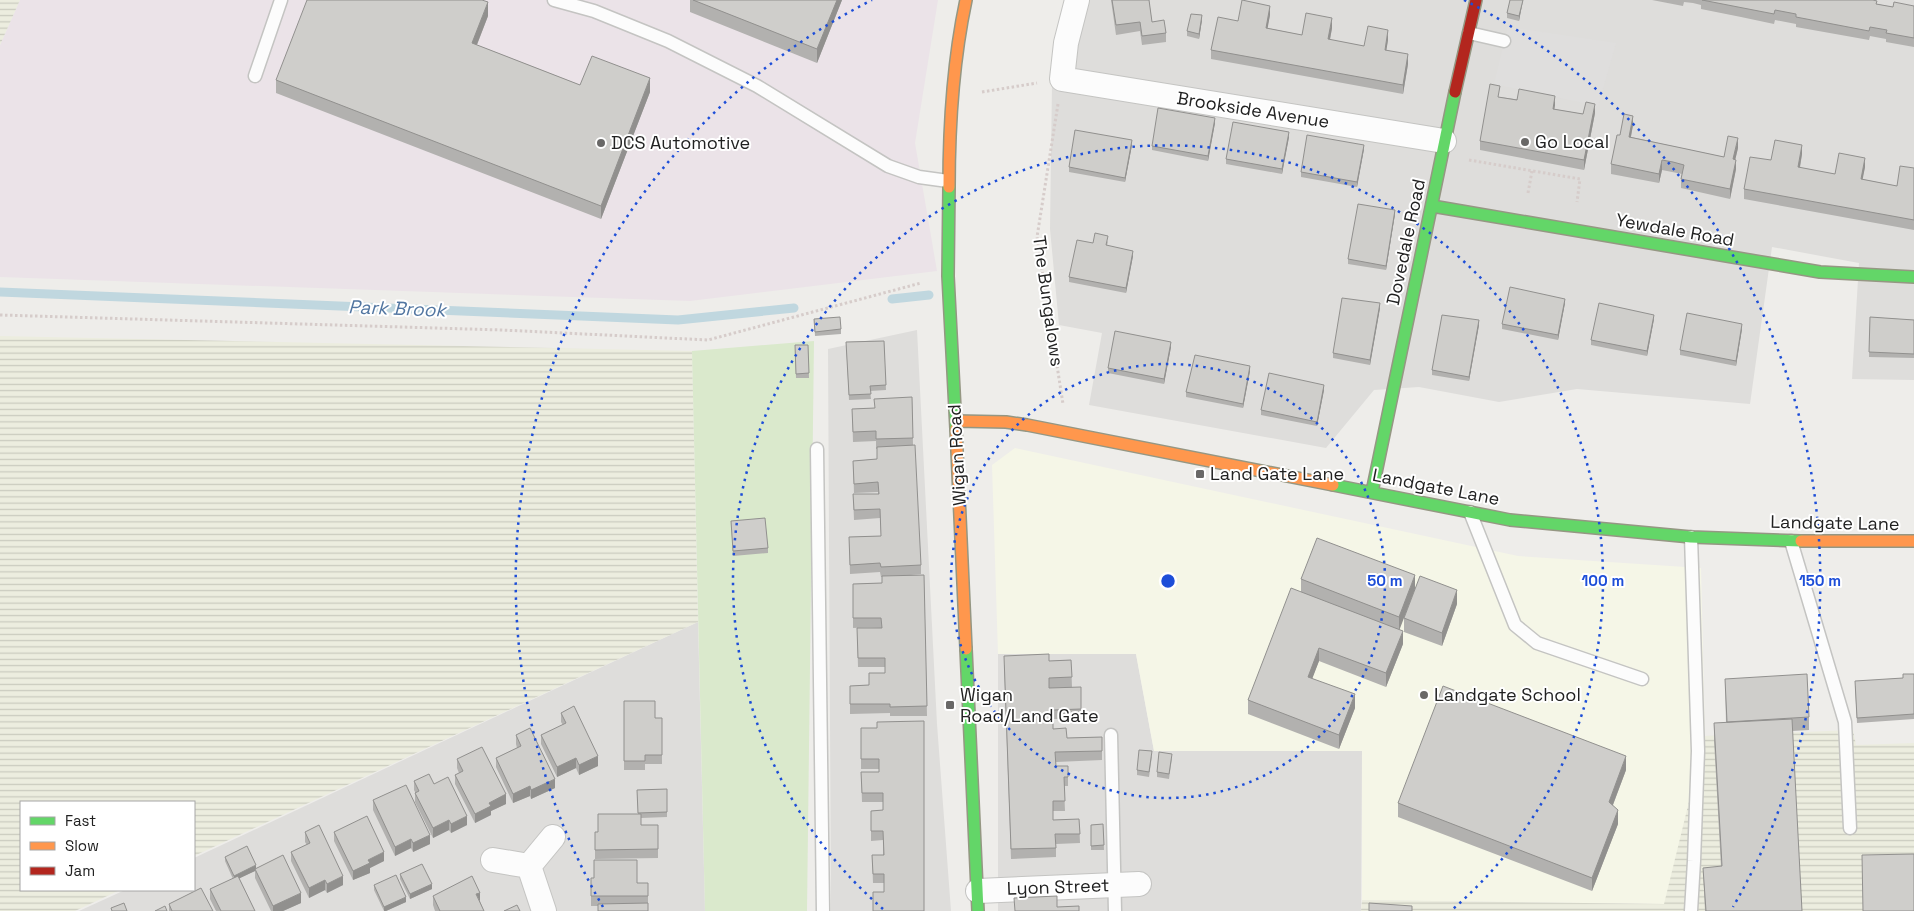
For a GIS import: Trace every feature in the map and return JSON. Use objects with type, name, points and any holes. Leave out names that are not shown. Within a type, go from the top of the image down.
[{"type":"street","name":"Wigan Road","points":[[966,0],[961,24],[952,98],[948,181],[948,276],[978,901]]},
{"type":"street","points":[[1062,79],[1066,43],[1076,0]]},
{"type":"street","name":"Dovedale Road","points":[[1372,492],[1443,148],[1476,0]]},
{"type":"street","name":"Brookside Avenue","points":[[1062,79],[1443,148]]},
{"type":"street","name":"Yewdale Road","points":[[1432,206],[1820,272],[1914,277]]},
{"type":"street","name":"Landgate Lane","points":[[956,420],[1006,422],[1510,520],[1690,537],[1914,541]]},
{"type":"street","points":[[529,866],[552,837]]},
{"type":"street","points":[[492,860],[529,866]]},
{"type":"street","points":[[529,866],[544,911]]},
{"type":"street","name":"Lyon Street","points":[[978,901],[1114,885],[1139,884]]},
{"type":"lane","points":[[255,76],[282,0]]},
{"type":"lane","points":[[554,0],[594,11],[668,41],[757,86],[888,166],[919,177],[948,181]]},
{"type":"lane","points":[[1469,33],[1504,41]]},
{"type":"lane","points":[[816,449],[823,911]]},
{"type":"lane","points":[[1470,512],[1499,583],[1505,604],[1515,625],[1537,643],[1642,680]]},
{"type":"lane","points":[[1690,537],[1698,751],[1691,911]]},
{"type":"lane","points":[[1791,540],[1845,722],[1850,828]]},
{"type":"lane","points":[[1111,735],[1115,911]]},
{"type":"path","points":[[952,98],[1062,79]]},
{"type":"path","name":"The Bungalows","points":[[1062,79],[1037,237],[1066,434]]},
{"type":"path","points":[[1443,148],[1580,179]]},
{"type":"path","points":[[0,315],[502,330],[708,340],[948,276]]},
{"type":"shaded area","points":[[0,0],[20,0],[0,45]]},
{"type":"shaded area","points":[[20,0],[938,0],[915,143],[937,271],[690,301],[0,277],[0,45]]},
{"type":"shaded area","points":[[1067,0],[1914,0],[1914,380],[1852,379],[1859,263],[1772,247],[1750,404],[1577,389],[1499,402],[1419,387],[1374,390],[1326,448],[1089,405],[1102,333],[1059,325],[1050,229],[1052,84]]},
{"type":"shaded area","points":[[1508,27],[1616,43],[1598,106],[1494,84]]},
{"type":"shaded area","points":[[917,330],[937,724],[951,911],[831,911],[828,349]]},
{"type":"shaded area","points":[[0,336],[692,351],[698,622],[195,856],[195,801],[20,801],[20,891],[118,891],[75,911],[0,911]]},
{"type":"shaded area","name":"Landgate School","points":[[1015,448],[1518,556],[1701,568],[1705,736],[1665,904],[1362,900],[1362,751],[1154,751],[1136,654],[998,654],[992,465]]},
{"type":"shaded area","points":[[698,622],[705,911],[79,911],[123,891],[195,891],[195,858]]},
{"type":"shaded area","points":[[998,654],[1136,654],[1154,751],[1362,751],[1361,911],[998,911]]},
{"type":"shaded area","points":[[1853,730],[1856,745],[1914,743],[1914,911],[1361,911],[1362,900],[1664,904],[1705,736]]},
{"type":"green space","points":[[814,341],[807,911],[705,911],[692,351]]},
{"type":"building","points":[[307,0],[482,0],[488,2],[472,43],[580,85],[592,56],[650,78],[601,206],[276,80]]},
{"type":"building","points":[[693,0],[837,0],[817,49]]},
{"type":"building","points":[[1112,0],[1149,0],[1152,22],[1164,20],[1166,33],[1142,36],[1140,22],[1116,25]]},
{"type":"building","points":[[1242,0],[1270,6],[1266,28],[1302,35],[1306,13],[1332,18],[1328,39],[1364,46],[1368,26],[1388,30],[1385,50],[1408,54],[1403,85],[1211,50],[1218,17],[1238,21]]},
{"type":"building","points":[[1510,0],[1523,0],[1519,16],[1507,13]]},
{"type":"building","points":[[1702,0],[1873,0],[1877,1],[1876,4],[1893,7],[1894,2],[1914,6],[1914,38],[1886,33],[1887,30],[1870,27],[1869,31],[1796,17],[1796,14],[1775,10],[1774,14]]},
{"type":"building","points":[[1191,14],[1202,15],[1199,34],[1187,31]]},
{"type":"building","points":[[1490,84],[1500,86],[1498,97],[1517,100],[1519,89],[1555,96],[1553,109],[1583,114],[1586,102],[1595,104],[1584,160],[1480,141]]},
{"type":"building","points":[[1158,108],[1215,118],[1208,156],[1152,146]]},
{"type":"building","points":[[1624,114],[1633,116],[1629,137],[1724,157],[1728,136],[1738,138],[1733,159],[1736,160],[1730,189],[1681,179],[1684,165],[1673,162],[1662,160],[1659,174],[1611,164]]},
{"type":"building","points":[[1233,122],[1289,132],[1282,169],[1226,159]]},
{"type":"building","points":[[1075,130],[1132,140],[1125,178],[1069,167]]},
{"type":"building","points":[[1307,135],[1364,145],[1357,182],[1301,172]]},
{"type":"building","points":[[1775,140],[1802,145],[1798,167],[1835,174],[1839,153],[1865,158],[1861,179],[1897,186],[1900,166],[1914,168],[1914,220],[1744,189],[1750,157],[1771,160]]},
{"type":"building","points":[[1358,204],[1395,210],[1386,266],[1348,259]]},
{"type":"building","points":[[1095,233],[1108,236],[1106,245],[1133,251],[1126,288],[1069,277],[1077,240],[1093,243]]},
{"type":"building","points":[[1510,287],[1565,299],[1558,335],[1502,324]]},
{"type":"building","points":[[1342,298],[1380,303],[1370,360],[1333,353]]},
{"type":"building","points":[[1599,303],[1654,315],[1647,351],[1591,340]]},
{"type":"building","points":[[1687,313],[1742,324],[1736,361],[1680,350]]},
{"type":"building","points":[[1442,315],[1479,320],[1469,377],[1432,370]]},
{"type":"building","points":[[840,317],[841,329],[815,332],[814,319]]},
{"type":"building","points":[[1870,317],[1914,320],[1914,354],[1869,352]]},
{"type":"building","points":[[1115,331],[1171,342],[1164,379],[1108,368]]},
{"type":"building","points":[[884,341],[886,385],[870,386],[871,394],[849,395],[846,342]]},
{"type":"building","points":[[795,345],[808,345],[809,373],[796,374]]},
{"type":"building","points":[[1195,355],[1250,366],[1243,404],[1186,392]]},
{"type":"building","points":[[1269,373],[1324,385],[1317,422],[1261,410]]},
{"type":"building","points":[[912,397],[913,438],[876,439],[876,431],[853,432],[852,409],[875,408],[874,399]]},
{"type":"building","points":[[915,445],[921,565],[881,567],[880,563],[850,565],[849,537],[881,536],[880,509],[854,510],[853,494],[879,494],[878,482],[854,484],[853,461],[877,459],[877,447]]},
{"type":"building","points":[[765,518],[768,548],[733,551],[731,521]]},
{"type":"building","points":[[1317,538],[1415,575],[1399,617],[1301,579]]},
{"type":"building","points":[[924,575],[927,706],[890,707],[890,704],[850,704],[850,686],[869,685],[869,673],[885,673],[885,658],[858,658],[857,628],[882,628],[881,618],[853,618],[853,584],[882,583],[882,576]]},
{"type":"building","points":[[1420,576],[1457,590],[1442,633],[1404,618]]},
{"type":"building","points":[[1291,588],[1403,631],[1386,673],[1319,648],[1308,677],[1355,694],[1339,735],[1248,700]]},
{"type":"building","points":[[1049,654],[1049,661],[1071,660],[1072,677],[1049,678],[1049,688],[1081,687],[1081,709],[1053,710],[1053,729],[1066,728],[1067,738],[1102,737],[1102,751],[1055,752],[1056,766],[1068,766],[1068,777],[1064,777],[1065,801],[1053,801],[1053,820],[1079,819],[1080,834],[1055,834],[1056,848],[1011,849],[1004,656]]},
{"type":"building","points":[[1807,674],[1809,717],[1727,722],[1725,679]]},
{"type":"building","points":[[1903,674],[1914,674],[1914,714],[1857,718],[1855,681],[1903,678]]},
{"type":"building","points":[[1443,686],[1626,756],[1609,802],[1618,810],[1592,878],[1398,803]]},
{"type":"building","points":[[624,701],[655,701],[655,718],[662,718],[662,755],[645,755],[645,761],[624,761]]},
{"type":"building","points":[[574,706],[598,756],[579,765],[576,758],[557,767],[541,735],[566,723],[561,713]]},
{"type":"building","points":[[1792,719],[1802,911],[1706,911],[1703,868],[1722,866],[1714,723]]},
{"type":"building","points":[[924,721],[924,911],[873,911],[873,892],[884,892],[884,874],[873,874],[872,855],[884,855],[883,831],[871,831],[871,811],[883,810],[883,793],[862,793],[861,772],[879,772],[879,759],[861,759],[861,728],[877,728],[877,722]]},
{"type":"building","points":[[530,728],[555,779],[531,790],[530,786],[513,794],[496,758],[521,746],[516,735]]},
{"type":"building","points":[[482,747],[506,794],[489,803],[491,806],[475,814],[455,775],[463,771],[457,759]]},
{"type":"building","points":[[1139,750],[1152,751],[1149,772],[1137,770]]},
{"type":"building","points":[[1159,752],[1172,754],[1169,774],[1157,772]]},
{"type":"building","points":[[429,774],[434,784],[448,777],[467,816],[451,824],[449,820],[433,828],[415,793],[419,791],[414,781]]},
{"type":"building","points":[[406,785],[430,835],[413,843],[411,839],[395,847],[373,800]]},
{"type":"building","points":[[667,789],[667,812],[638,813],[637,790]]},
{"type":"building","points":[[598,814],[641,814],[641,825],[658,825],[658,849],[595,850]]},
{"type":"building","points":[[367,816],[384,852],[368,860],[370,863],[353,871],[334,832]]},
{"type":"building","points":[[1103,824],[1104,845],[1091,846],[1091,825]]},
{"type":"building","points":[[319,825],[343,876],[327,884],[325,880],[309,888],[291,852],[310,843],[305,832]]},
{"type":"building","points":[[247,846],[256,865],[234,876],[225,857]]},
{"type":"building","points":[[1914,854],[1914,911],[1863,911],[1862,855]]},
{"type":"building","points":[[283,855],[301,893],[273,906],[255,869]]},
{"type":"building","points":[[594,860],[637,860],[637,883],[648,883],[648,896],[591,896]]},
{"type":"building","points":[[422,864],[432,884],[410,894],[400,874]]},
{"type":"building","points":[[396,875],[406,897],[384,907],[374,885]]},
{"type":"building","points":[[238,876],[255,911],[221,911],[210,889]]},
{"type":"building","points":[[472,876],[480,893],[476,894],[484,911],[440,911],[433,896]]},
{"type":"building","points":[[201,888],[213,911],[172,911],[169,904]]},
{"type":"building","points":[[1057,896],[1057,907],[1079,906],[1079,911],[1015,911],[1014,898]]},
{"type":"building","points":[[124,903],[127,911],[112,911],[111,908]]},
{"type":"building","points":[[648,903],[648,911],[598,911],[598,904]]},
{"type":"building","points":[[1369,903],[1412,906],[1412,911],[1369,911]]},
{"type":"building","points":[[517,905],[520,911],[504,911]]},
{"type":"building","points":[[165,906],[167,911],[155,911]]},
{"type":"waterway","name":"Park Brook","points":[[0,292],[678,320],[794,308]]},
{"type":"waterway","name":"Park Brook","points":[[892,299],[929,295]]},
{"type":"traffic: fast","points":[[1372,492],[1455,92]]},
{"type":"traffic: fast","points":[[949,187],[948,276],[956,429]]},
{"type":"traffic: fast","points":[[1432,206],[1820,272],[1914,277]]},
{"type":"traffic: fast","points":[[1333,485],[1510,520],[1691,537],[1801,541]]},
{"type":"traffic: fast","points":[[966,649],[978,911]]},
{"type":"traffic: slow","points":[[949,187],[953,93],[958,46],[966,0]]},
{"type":"traffic: slow","points":[[956,421],[1006,422],[1027,425],[1333,485]]},
{"type":"traffic: slow","points":[[956,429],[966,649]]},
{"type":"traffic: slow","points":[[1801,541],[1914,541]]},
{"type":"traffic: jam","points":[[1455,92],[1476,0]]},
{"type":"place","name":"Go Local","points":[[1525,142]]},
{"type":"place","name":"DCS Automotive","points":[[601,143]]},
{"type":"place","name":"Land Gate Lane","points":[[1200,474]]},
{"type":"place","name":"Landgate School","points":[[1424,695]]},
{"type":"place","name":"Wigan Road/Land Gate","points":[[950,705]]}]
